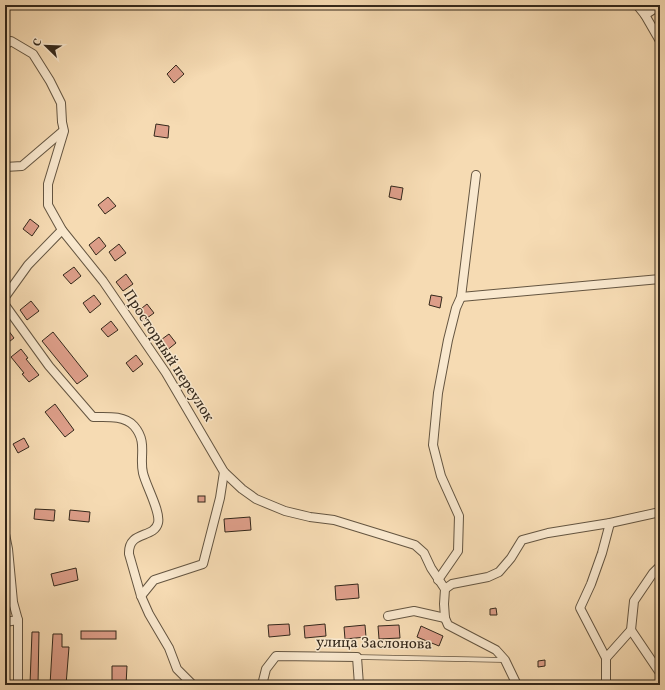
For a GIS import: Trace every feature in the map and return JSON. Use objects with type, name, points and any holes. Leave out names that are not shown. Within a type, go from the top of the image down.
[{"type":"street","points":[[637,5],[645,15],[660,41]]},
{"type":"street","points":[[645,15],[660,5]]},
{"type":"street","name":"Просторный переулок","points":[[8,43],[33,54],[50,81],[60,103],[64,131],[48,184],[48,205],[62,230],[103,281],[166,373],[224,472],[242,489],[256,499],[285,512],[334,520],[415,545],[424,553],[431,568],[445,589]]},
{"type":"street","points":[[5,167],[22,166],[64,131]]},
{"type":"street","points":[[438,580],[458,551],[459,516],[441,476],[433,445],[438,394],[448,340],[456,308],[461,297],[476,175]]},
{"type":"street","points":[[5,297],[28,265],[62,230]]},
{"type":"street","points":[[461,297],[660,279]]},
{"type":"street","points":[[5,305],[49,366],[93,417],[116,417],[125,420],[133,425],[139,435],[142,446],[143,471],[147,486],[155,503],[158,523],[154,530],[134,539],[129,548],[129,554],[140,596],[169,648],[177,670],[193,685]]},
{"type":"street","points":[[140,596],[154,580],[203,564],[220,498],[224,472]]},
{"type":"street","points":[[517,685],[505,660],[496,650],[448,625],[445,618],[445,589],[452,584],[488,577],[499,572],[511,558],[522,540],[548,533],[610,523],[660,512]]},
{"type":"street","points":[[606,685],[606,658],[580,608],[591,584],[602,553],[610,523]]},
{"type":"street","points":[[5,534],[13,602],[18,620],[18,685]]},
{"type":"street","points":[[606,658],[631,630],[634,601],[653,573],[660,566]]},
{"type":"street","name":"улица Заслонова","points":[[388,616],[414,611],[445,618]]},
{"type":"street","points":[[5,622],[18,620]]},
{"type":"street","points":[[631,630],[660,673]]},
{"type":"street","name":"улица Заслонова","points":[[262,685],[266,669],[276,656],[357,657]]},
{"type":"street","points":[[357,657],[359,685]]},
{"type":"lane","name":"улица Заслонова","points":[[357,657],[505,660]]},
{"type":"building","points":[[176,65],[184,74],[174,83],[167,74]]},
{"type":"building","points":[[156,124],[169,126],[168,138],[154,136]]},
{"type":"building","points":[[391,186],[403,188],[401,200],[389,197]]},
{"type":"building","points":[[108,197],[116,206],[105,214],[98,205]]},
{"type":"building","points":[[30,219],[39,226],[32,236],[23,229]]},
{"type":"building","points":[[99,237],[106,246],[96,255],[89,245]]},
{"type":"building","points":[[119,244],[126,253],[115,261],[109,252]]},
{"type":"building","points":[[74,267],[81,276],[71,284],[63,275]]},
{"type":"building","points":[[126,274],[133,284],[123,291],[116,282]]},
{"type":"building","points":[[94,295],[101,304],[90,313],[83,303]]},
{"type":"building","points":[[431,295],[442,297],[440,308],[429,305]]},
{"type":"building","points":[[31,301],[39,311],[27,320],[20,310]]},
{"type":"building","points":[[147,304],[154,313],[143,321],[137,312]]},
{"type":"building","points":[[111,321],[118,330],[108,337],[101,329]]},
{"type":"building","points":[[5,326],[14,338],[5,345]]},
{"type":"building","points":[[53,332],[88,376],[77,384],[42,341]]},
{"type":"building","points":[[169,334],[176,343],[166,351],[158,342]]},
{"type":"building","points":[[21,349],[28,358],[26,359],[39,375],[29,382],[22,374],[24,373],[11,357]]},
{"type":"building","points":[[136,355],[143,364],[133,372],[126,363]]},
{"type":"building","points":[[55,404],[74,430],[65,437],[45,412]]},
{"type":"building","points":[[24,438],[29,447],[18,453],[13,444]]},
{"type":"building","points":[[198,496],[205,496],[205,502],[198,502]]},
{"type":"building","points":[[35,509],[55,510],[54,521],[34,519]]},
{"type":"building","points":[[70,510],[90,512],[89,522],[69,520]]},
{"type":"building","points":[[250,517],[251,530],[225,532],[224,519]]},
{"type":"building","points":[[76,568],[78,580],[54,586],[51,574]]},
{"type":"building","points":[[358,584],[359,598],[336,600],[335,586]]},
{"type":"building","points":[[496,608],[497,615],[490,615],[490,609]]},
{"type":"building","points":[[289,624],[290,635],[269,637],[268,625]]},
{"type":"building","points":[[325,624],[326,636],[305,638],[304,626]]},
{"type":"building","points":[[365,625],[366,637],[345,639],[344,627]]},
{"type":"building","points":[[399,625],[400,638],[379,639],[378,626]]},
{"type":"building","points":[[421,626],[443,636],[439,646],[417,637]]},
{"type":"building","points":[[81,631],[116,631],[116,639],[81,639]]},
{"type":"building","points":[[32,632],[39,632],[38,684],[30,684]]},
{"type":"building","points":[[53,634],[62,634],[62,647],[69,647],[66,685],[50,685]]},
{"type":"building","points":[[545,660],[545,666],[538,667],[538,661]]},
{"type":"building","points":[[112,666],[127,666],[126,685],[112,685]]}]
